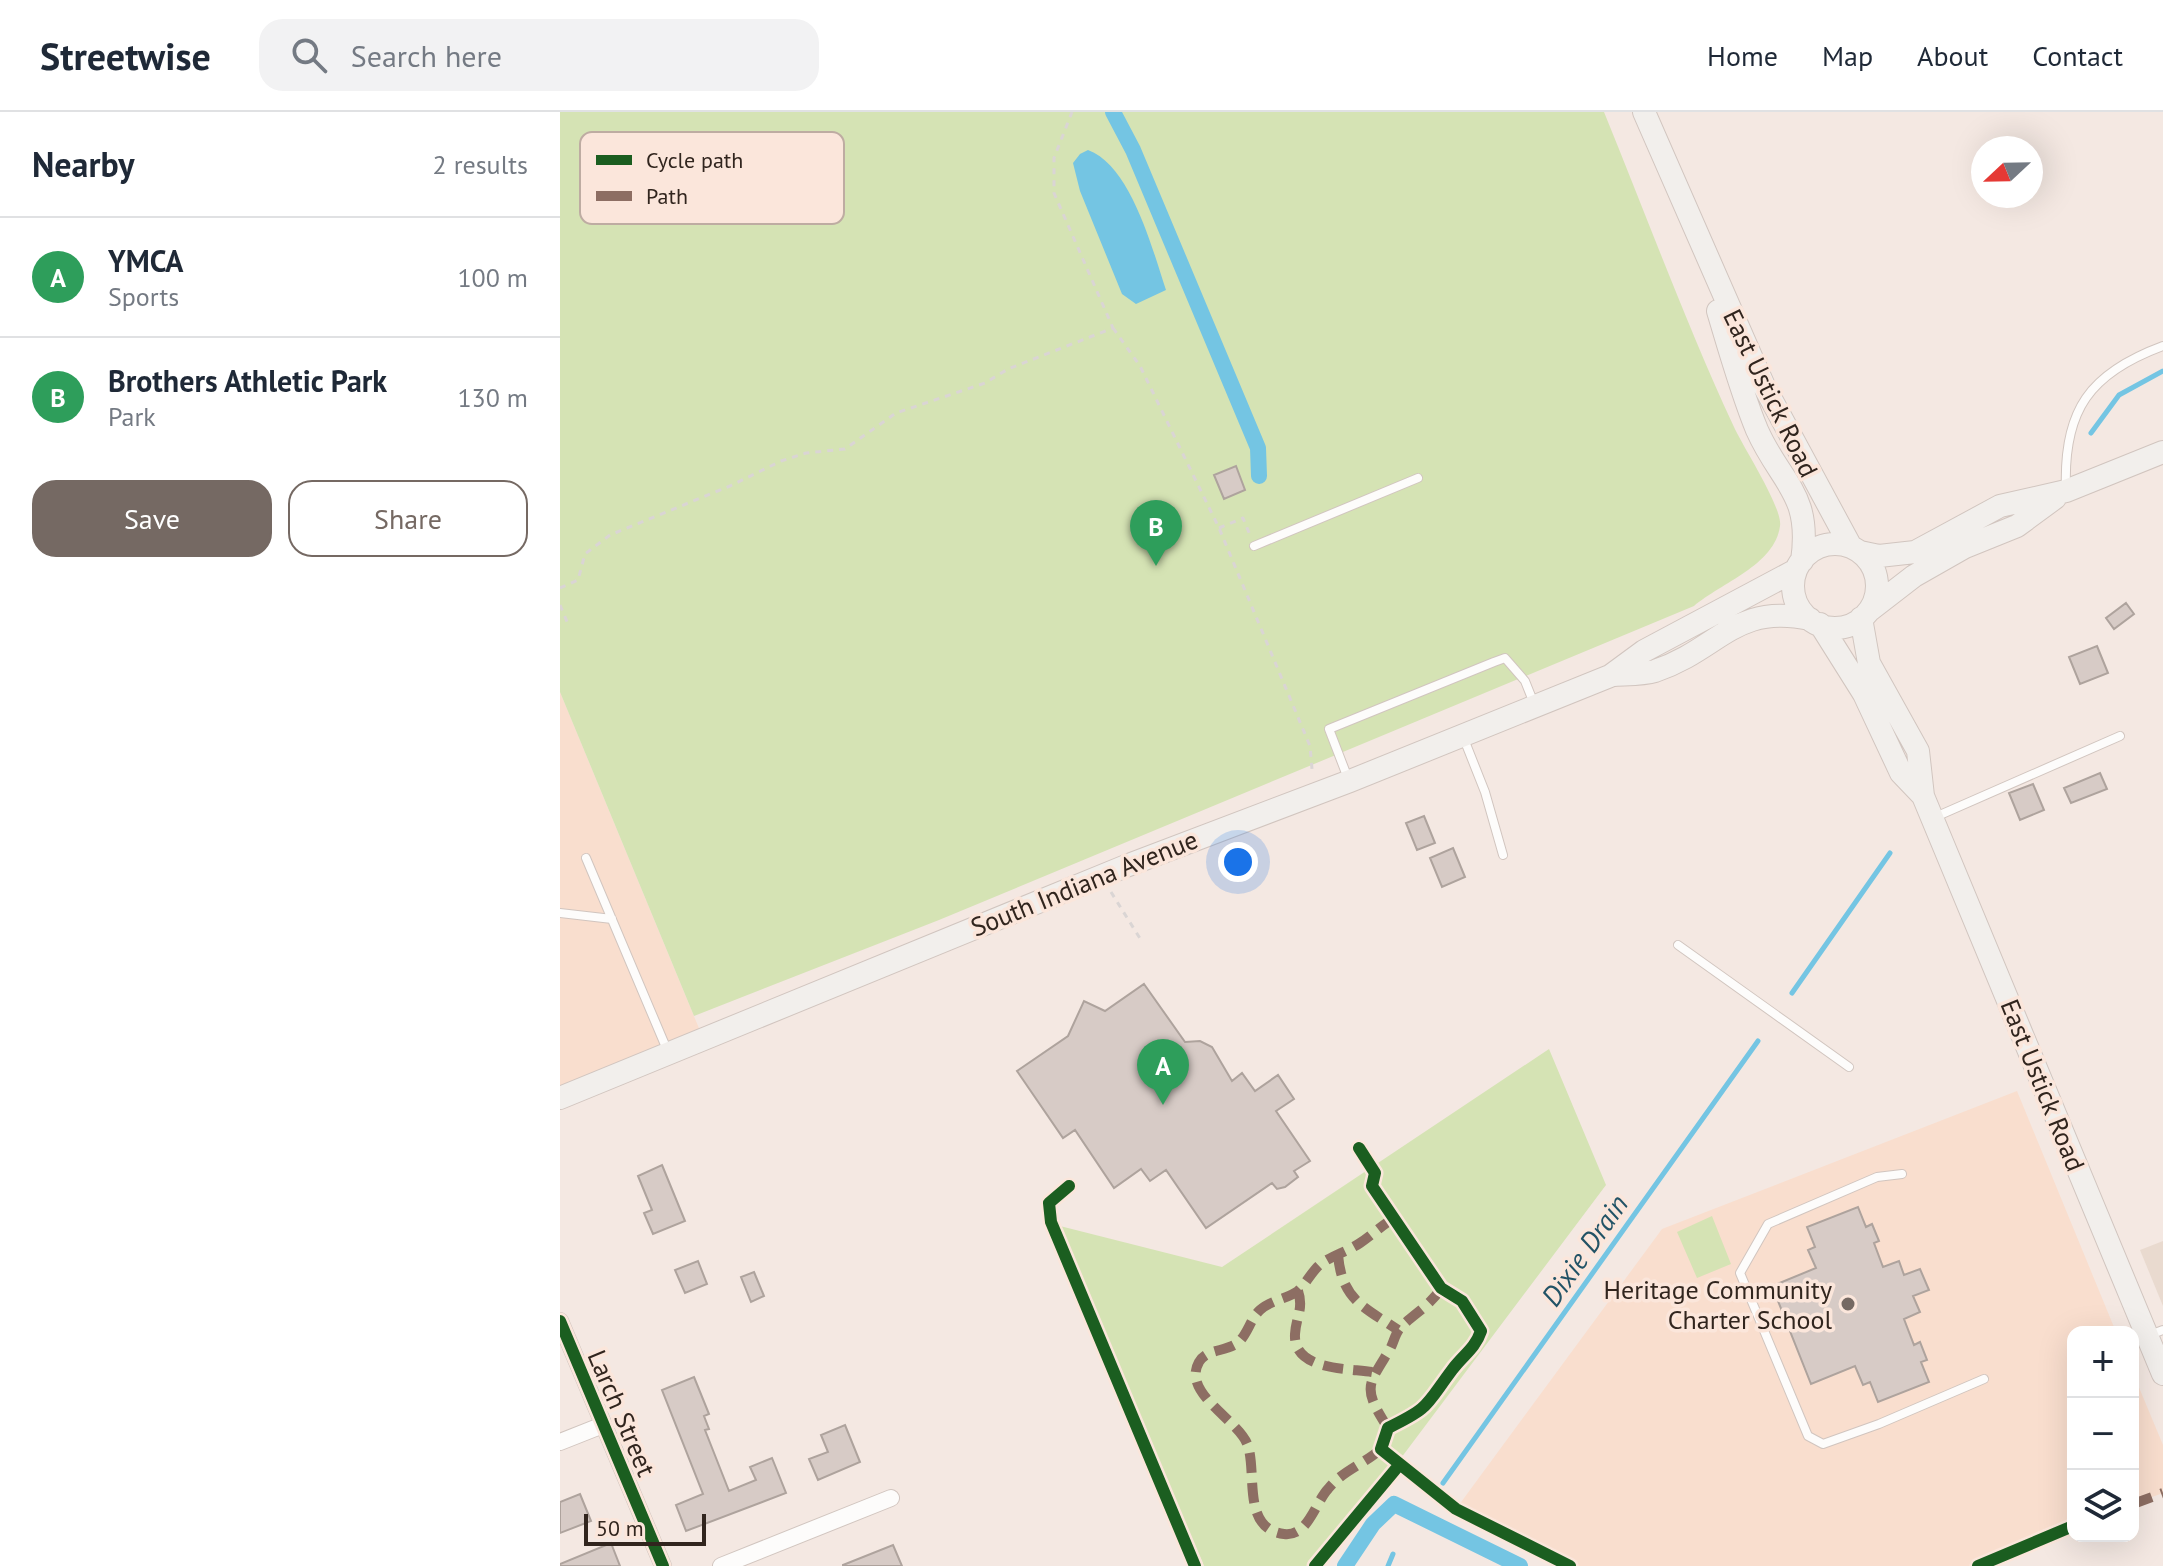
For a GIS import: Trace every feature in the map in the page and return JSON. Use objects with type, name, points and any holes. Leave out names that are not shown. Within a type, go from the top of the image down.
[{"type":"main road","name":"East Ustick Road","points":[[1644,112],[1764,386],[1855,549]]},
{"type":"main road","name":"East Ustick Road","points":[[1697,237],[1741,391],[1759,434],[1800,500],[1804,533],[1799,565]]},
{"type":"main road","points":[[2066,491],[2017,526],[1965,547],[1914,576],[1865,614],[1841,627],[1815,622],[1794,592],[1799,565],[1809,553],[1829,544],[1879,556],[1915,552],[2000,506],[2066,491],[2163,452]]},
{"type":"main road","points":[[1855,549],[1876,580],[1865,614]]},
{"type":"main road","name":"South Indiana Avenue","points":[[560,1098],[1104,875],[1350,781],[1610,676],[1644,651],[1720,614],[1799,565]]},
{"type":"main road","name":"South Indiana Avenue","points":[[1610,676],[1653,672],[1761,615],[1783,613],[1815,622]]},
{"type":"main road","name":"East Ustick Road","points":[[1865,614],[1869,663],[1918,751],[1923,796],[2155,1333],[2163,1374]]},
{"type":"main road","name":"East Ustick Road","points":[[1815,622],[1864,694],[1901,773],[1923,796]]},
{"type":"street","name":"Larch Street","points":[[560,1321],[663,1566]]},
{"type":"street","points":[[560,1442],[603,1425]]},
{"type":"street","points":[[721,1566],[891,1498]]},
{"type":"lane","points":[[2066,491],[2065,454],[2081,407],[2098,379],[2129,359],[2163,346]]},
{"type":"lane","points":[[1254,546],[1418,478]]},
{"type":"lane","points":[[1350,781],[1329,729],[1494,662],[1505,658],[1517,670],[1535,706]]},
{"type":"lane","points":[[1463,736],[1485,792],[1503,855]]},
{"type":"lane","points":[[1933,818],[2120,736]]},
{"type":"lane","points":[[586,858],[668,1053]]},
{"type":"lane","points":[[560,913],[612,919]]},
{"type":"lane","points":[[1678,945],[1849,1067]]},
{"type":"lane","points":[[1902,1174],[1877,1177],[1768,1224],[1740,1273],[1808,1436],[1823,1444],[1879,1424],[1984,1379]]},
{"type":"path","points":[[1072,112],[1054,158],[1054,193],[1113,328],[1140,366],[1219,528],[1310,746],[1312,769]]},
{"type":"path","points":[[560,588],[578,580],[585,554],[610,535],[730,486],[781,461],[806,453],[845,449],[896,413],[985,383],[1008,369],[1113,328]]},
{"type":"path","points":[[1219,528],[1243,518],[1254,546]]},
{"type":"path","points":[[560,605],[568,624]]},
{"type":"path","points":[[1104,875],[1117,905],[1141,940]]},
{"type":"shaded area","points":[[560,692],[703,1038],[560,1098]]},
{"type":"shaded area","points":[[2017,1091],[2114,1326],[2067,1326],[2067,1529],[1978,1566],[1570,1566],[1456,1509],[1662,1229]]},
{"type":"shaded area","points":[[2163,1241],[2163,1306],[2140,1250]]},
{"type":"shaded area","points":[[2139,1387],[2163,1445],[2163,1493],[2139,1502]]},
{"type":"green space","points":[[560,112],[1604,112],[1716,388],[1779,517],[1776,540],[1768,552],[1745,572],[1694,606],[939,920],[694,1016],[560,692]]},
{"type":"green space","points":[[1549,1049],[1606,1185],[1320,1566],[1204,1566],[1056,1225],[1222,1267]]},
{"type":"green space","points":[[1712,1216],[1731,1264],[1697,1278],[1677,1232]]},
{"type":"water","points":[[1088,150],[1103,159],[1128,190],[1147,231],[1166,290],[1136,304],[1122,294],[1080,191],[1073,163]]},
{"type":"building","points":[[1236,466],[1245,490],[1224,499],[1214,475]]},
{"type":"building","points":[[2126,603],[2134,614],[2114,629],[2106,618]]},
{"type":"building","points":[[2097,646],[2108,673],[2080,684],[2069,657]]},
{"type":"building","points":[[2100,773],[2107,789],[2071,803],[2064,788]]},
{"type":"building","points":[[2033,784],[2044,810],[2020,820],[2009,793]]},
{"type":"building","points":[[1424,816],[1435,843],[1417,850],[1406,823]]},
{"type":"building","points":[[1453,848],[1465,877],[1442,887],[1430,858]]},
{"type":"building","points":[[1144,984],[1185,1042],[1200,1041],[1212,1047],[1232,1081],[1242,1073],[1255,1091],[1278,1075],[1294,1099],[1276,1111],[1310,1161],[1294,1171],[1298,1177],[1285,1187],[1277,1189],[1272,1183],[1206,1228],[1166,1170],[1150,1181],[1141,1169],[1114,1188],[1075,1130],[1063,1138],[1017,1071],[1068,1036],[1084,1001],[1105,1011]]},
{"type":"building","points":[[662,1165],[685,1221],[653,1234],[644,1213],[652,1210],[638,1176]]},
{"type":"building","name":"Heritage Community Charter School","points":[[1858,1207],[1866,1227],[1872,1224],[1879,1241],[1874,1243],[1883,1267],[1899,1261],[1904,1275],[1920,1269],[1929,1290],[1913,1296],[1920,1312],[1904,1319],[1914,1345],[1920,1342],[1927,1360],[1921,1362],[1929,1382],[1878,1402],[1870,1382],[1863,1385],[1855,1366],[1811,1384],[1772,1286],[1816,1268],[1808,1250],[1815,1247],[1807,1227]]},
{"type":"building","points":[[698,1261],[707,1284],[685,1293],[675,1270]]},
{"type":"building","points":[[754,1272],[764,1296],[751,1302],[741,1277]]},
{"type":"building","points":[[694,1377],[709,1414],[704,1416],[709,1429],[705,1430],[729,1491],[756,1480],[750,1467],[772,1458],[786,1493],[686,1531],[676,1505],[703,1494],[662,1390]]},
{"type":"building","points":[[845,1425],[860,1462],[818,1480],[809,1459],[828,1452],[821,1435]]},
{"type":"building","points":[[580,1494],[591,1521],[560,1533],[560,1502]]},
{"type":"building","points":[[611,1543],[620,1566],[560,1566],[560,1564]]},
{"type":"building","points":[[893,1545],[902,1566],[843,1566],[843,1565]]},
{"type":"waterway","points":[[1113,112],[1133,150],[1258,448],[1259,476]]},
{"type":"waterway","name":"Dixie Drain","points":[[2091,433],[2119,395],[2163,371]]},
{"type":"waterway","name":"Dixie Drain","points":[[1792,993],[1890,853]]},
{"type":"waterway","name":"Dixie Drain","points":[[1443,1483],[1758,1041]]},
{"type":"waterway","name":"Dixie Drain","points":[[1345,1566],[1373,1524],[1394,1504],[1520,1566]]},
{"type":"waterway","name":"Dixie Drain","points":[[1388,1566],[1393,1554]]},
{"type":"marked path","points":[[1381,1449],[1334,1483],[1299,1530],[1292,1534],[1271,1530],[1257,1512],[1248,1446],[1243,1436],[1204,1396],[1196,1374],[1202,1358],[1240,1341],[1260,1310],[1298,1291],[1322,1263],[1360,1243],[1394,1218]]},
{"type":"marked path","points":[[1338,1255],[1344,1282],[1357,1301],[1398,1330]]},
{"type":"marked path","points":[[1388,1428],[1374,1404],[1372,1380],[1399,1329],[1441,1288]]},
{"type":"marked path","points":[[1298,1291],[1300,1308],[1295,1334],[1297,1346],[1303,1355],[1324,1365],[1372,1372]]},
{"type":"marked path","points":[[2139,1502],[2163,1493]]},
{"type":"cycle path","points":[[1359,1148],[1375,1173],[1372,1186],[1441,1288],[1462,1301],[1481,1331],[1426,1405],[1388,1428],[1381,1449],[1456,1509],[1570,1566]]},
{"type":"cycle path","points":[[1069,1186],[1049,1203],[1051,1222],[1195,1566]]},
{"type":"cycle path","points":[[560,1321],[663,1566]]},
{"type":"cycle path","points":[[1315,1566],[1400,1464]]},
{"type":"cycle path","points":[[1978,1566],[2067,1529]]},
{"type":"place","name":"Brothers Athletic Park","points":[[1156,566]]},
{"type":"place","name":"YMCA","points":[[1163,1105]]},
{"type":"place","name":"Heritage Community Charter School","points":[[1848,1304]]}]
